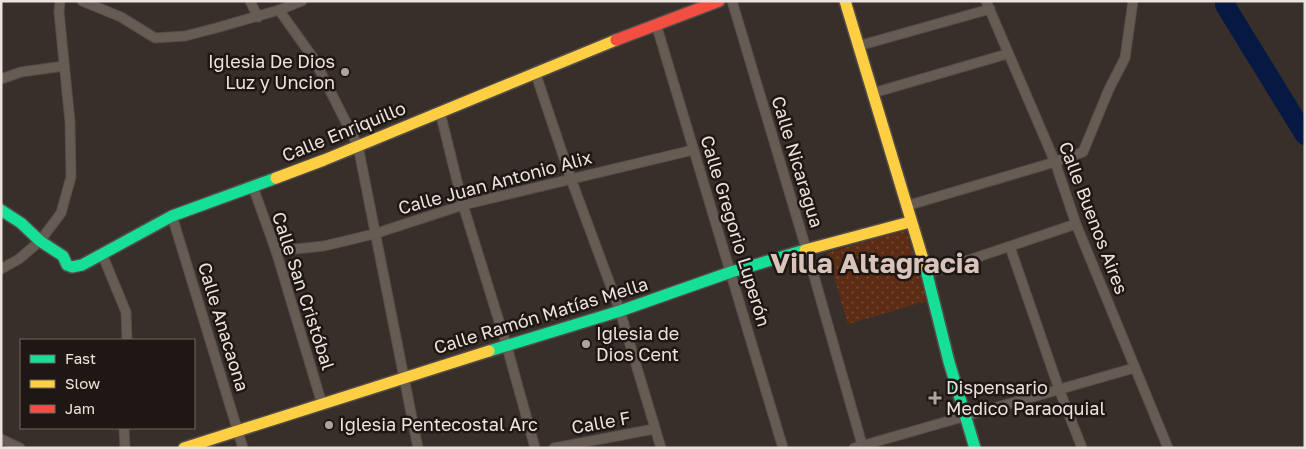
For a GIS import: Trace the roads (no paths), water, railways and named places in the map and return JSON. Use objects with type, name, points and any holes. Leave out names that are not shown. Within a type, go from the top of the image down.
[{"type":"street","points":[[1,269],[19,259],[40,241],[61,213],[70,177],[70,122],[58,12],[60,1]]},
{"type":"street","points":[[82,1],[121,17],[155,38],[185,36],[279,10],[302,1]]},
{"type":"street","points":[[250,1],[258,16]]},
{"type":"street","name":"Calle Enriquillo","points":[[1,210],[21,223],[40,241],[63,256],[67,265],[72,267],[82,265],[172,216],[358,146],[535,72],[720,1]]},
{"type":"street","name":"Calle Nicaragua","points":[[732,1],[806,250],[860,447]]},
{"type":"street","points":[[845,1],[926,274],[949,362],[975,448]]},
{"type":"street","points":[[906,206],[1082,152],[1109,89],[1125,58],[1133,1]]},
{"type":"street","points":[[858,46],[988,5]]},
{"type":"street","name":"Calle Buenos Aires","points":[[988,5],[1054,162],[1076,224],[1168,448]]},
{"type":"street","points":[[279,10],[314,59],[358,146],[418,448]]},
{"type":"street","name":"Calle Gregorio Luperón","points":[[656,24],[783,448]]},
{"type":"street","points":[[873,93],[1007,54]]},
{"type":"street","points":[[1,79],[21,72],[64,66]]},
{"type":"street","points":[[535,72],[571,179],[620,311],[661,448]]},
{"type":"street","points":[[440,112],[463,205],[507,346],[535,448]]},
{"type":"street","name":"Calle Juan Antonio Alix","points":[[276,251],[324,246],[374,234],[463,205],[693,150]]},
{"type":"street","name":"Calle San Cristóbal","points":[[253,187],[276,251],[322,404]]},
{"type":"street","name":"Calle Anacaona","points":[[172,216],[244,448]]},
{"type":"street","name":"Calle Ramón Matías Mella","points":[[184,448],[404,377],[620,311],[731,272],[910,222]]},
{"type":"street","points":[[926,274],[1076,224]]},
{"type":"street","points":[[1010,247],[1059,389],[1082,448]]},
{"type":"street","points":[[102,254],[126,312],[127,339]]},
{"type":"street","points":[[860,447],[1134,368]]},
{"type":"street","points":[[124,429],[125,448]]},
{"type":"street","name":"Calle F","points":[[554,448],[654,429]]},
{"type":"street","points":[[1,438],[20,448]]},
{"type":"waterway","points":[[1225,1],[1225,5],[1305,135]]},
{"type":"place","name":"Iglesia De Dios Luz y Uncion","points":[[345,72]]},
{"type":"place","name":"Iglesia de Dios Cent","points":[[586,344]]},
{"type":"place","name":"Dispensario Medico Paraoquial","points":[[935,398]]},
{"type":"place","name":"Iglesia Pentecostal Arc","points":[[329,425]]},
{"type":"district","name":"Villa Altagracia","points":[[875,263]]}]
